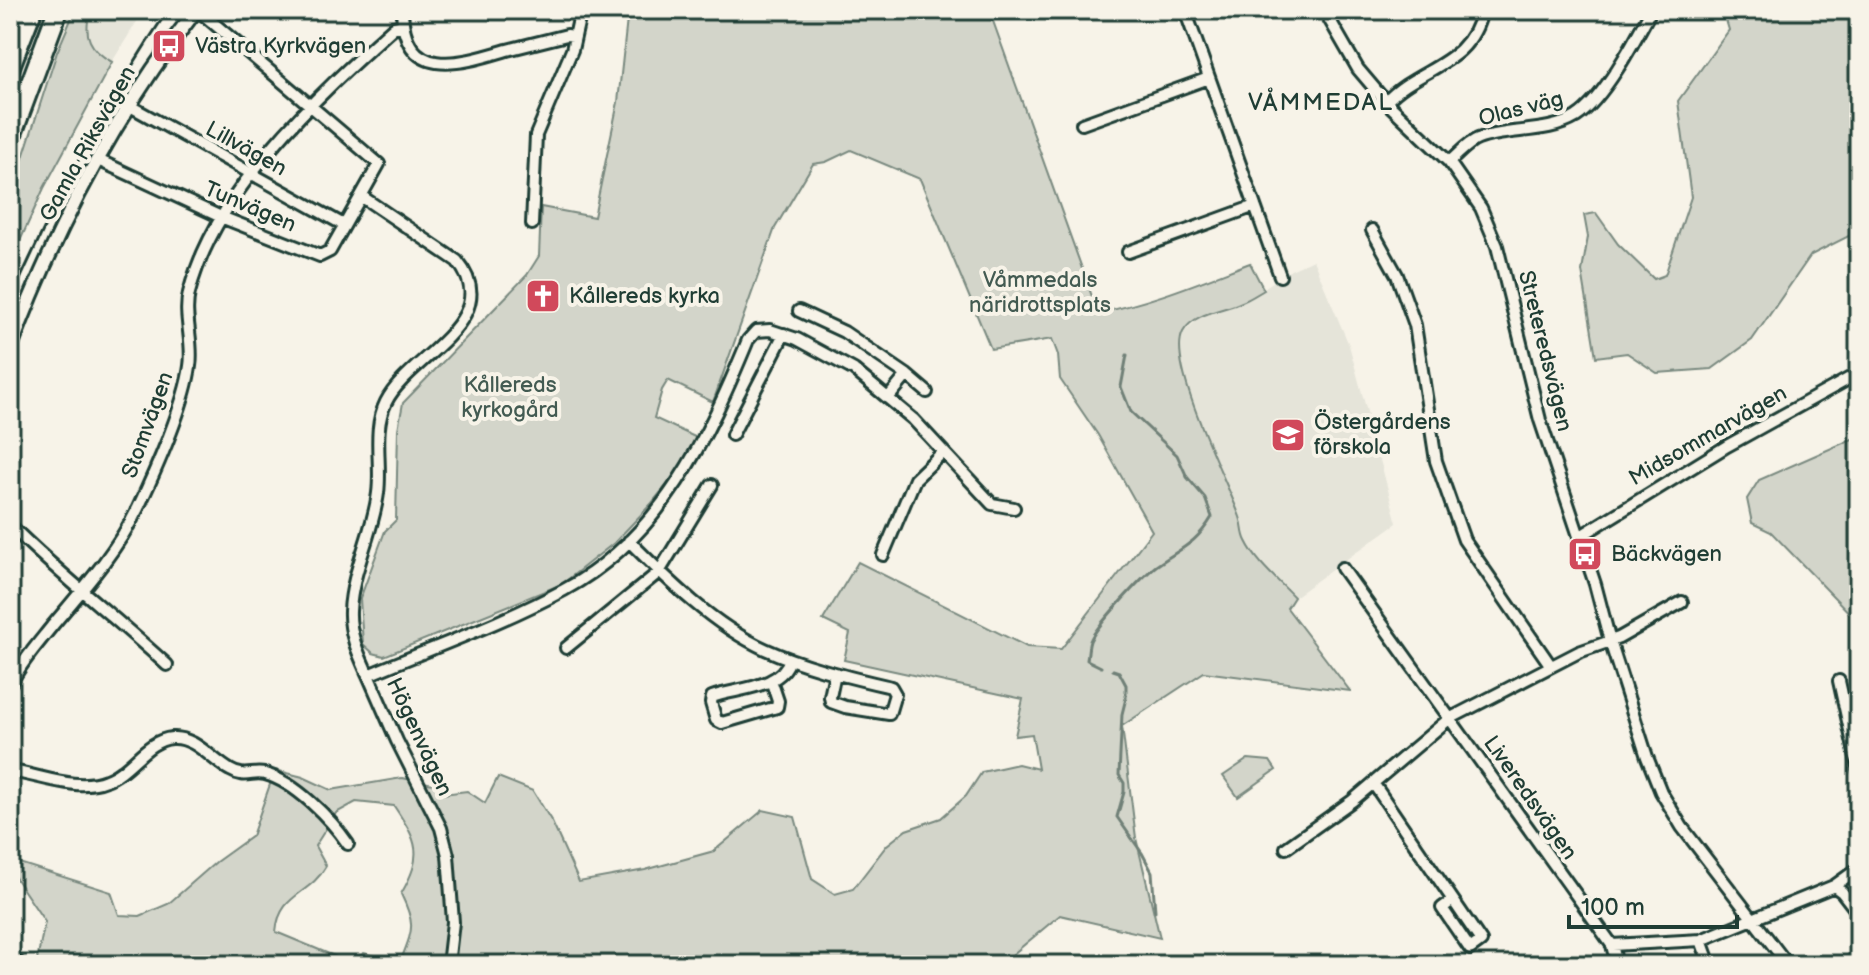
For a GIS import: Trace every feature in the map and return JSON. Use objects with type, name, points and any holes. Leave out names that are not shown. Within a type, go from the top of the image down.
[{"type":"highway","points":[[10,66],[32,10]]},
{"type":"highway","points":[[10,139],[58,10]]},
{"type":"street","points":[[197,10],[379,164],[361,196],[460,264],[470,285],[463,320],[398,385],[386,403],[380,423],[379,491],[368,541],[354,581],[350,612],[353,638],[368,675]]},
{"type":"street","name":"Gamla Riksvägen","points":[[10,350],[45,266],[98,160],[130,106],[197,10]]},
{"type":"street","points":[[402,10],[403,25],[412,48],[423,59],[446,64],[472,61],[567,35],[575,36]]},
{"type":"street","points":[[532,224],[536,135],[567,62],[581,10]]},
{"type":"street","points":[[1185,10],[1280,276]]},
{"type":"street","name":"Streteredsvägen","points":[[1324,10],[1353,61],[1386,102],[1449,162],[1481,208],[1497,246],[1540,420],[1595,584],[1636,725],[1661,792],[1705,861],[1788,965]]},
{"type":"street","points":[[1386,102],[1398,90],[1462,50],[1476,31],[1482,10]]},
{"type":"street","name":"Olas väg","points":[[1449,162],[1479,139],[1576,117],[1587,108],[1624,58],[1651,10]]},
{"type":"street","name":"Stomvägen","points":[[10,685],[28,656],[80,592],[137,510],[166,441],[190,365],[188,295],[221,217],[250,175],[311,105],[394,27],[403,25]]},
{"type":"street","points":[[1082,124],[1209,78]]},
{"type":"street","name":"Lillvägen","points":[[130,106],[344,225]]},
{"type":"street","name":"Tunvägen","points":[[98,160],[221,217],[320,256],[330,251],[361,196]]},
{"type":"street","points":[[1128,252],[1255,206]]},
{"type":"street","points":[[1372,230],[1397,275],[1415,325],[1436,461],[1457,524],[1471,552],[1551,666]]},
{"type":"street","points":[[799,311],[844,332],[927,392]]},
{"type":"street","name":"Högenvägen","points":[[448,965],[453,922],[452,876],[445,842],[368,675],[566,589],[629,541],[658,510],[706,436],[748,340],[756,331],[770,330],[784,334]]},
{"type":"street","points":[[732,435],[784,334],[854,370],[913,419],[992,504],[1014,508]]},
{"type":"street","name":"Midsommarvägen","points":[[1579,537],[1727,446],[1859,373]]},
{"type":"street","points":[[889,397],[907,375]]},
{"type":"street","points":[[883,555],[915,479],[943,452]]},
{"type":"street","points":[[566,648],[659,572],[712,485]]},
{"type":"street","points":[[10,525],[80,592],[119,621],[167,665]]},
{"type":"street","points":[[629,541],[659,572],[716,618],[763,648],[790,659],[894,689],[889,714],[835,705],[830,697],[835,673]]},
{"type":"street","points":[[1342,568],[1449,719]]},
{"type":"street","points":[[1286,848],[1331,817],[1449,719],[1551,666],[1610,641],[1682,602]]},
{"type":"street","points":[[771,680],[777,707],[722,723],[716,720],[712,697],[771,680],[782,674],[790,659]]},
{"type":"street","points":[[1839,681],[1859,771]]},
{"type":"street","name":"Liveredsvägen","points":[[1449,719],[1612,945]]},
{"type":"street","points":[[10,771],[68,782],[100,782],[117,775],[157,744],[176,738],[194,745],[240,775],[263,774],[289,787],[328,818],[348,844]]},
{"type":"street","points":[[1373,783],[1453,900],[1481,941],[1470,949],[1442,908],[1453,900]]},
{"type":"street","points":[[1617,965],[1612,945],[1701,940],[1834,886],[1859,868]]},
{"type":"street","points":[[1834,886],[1859,914]]},
{"type":"street","points":[[1701,940],[1710,965]]},
{"type":"street","points":[[10,959],[20,965]]},
{"type":"shaded area","points":[[91,10],[144,10],[112,62],[88,42],[87,22]]},
{"type":"shaded area","name":"Östergårdens förskola","points":[[1313,260],[1349,345],[1397,523],[1294,597],[1255,555],[1245,539],[1241,521],[1202,428],[1184,375],[1179,348],[1182,334],[1199,318],[1241,303],[1291,270]]},
{"type":"green space","points":[[75,10],[91,10],[87,27],[90,41],[98,52],[112,62],[44,188],[10,263],[10,198],[57,52]]},
{"type":"green space","points":[[628,10],[989,10],[1098,313],[1156,298],[1250,263],[1264,290],[1188,325],[1183,332],[1180,348],[1183,369],[1200,423],[1240,517],[1250,549],[1294,597],[1287,608],[1350,691],[1204,672],[1122,726],[1136,838],[1160,938],[1060,915],[1000,965],[452,965],[457,937],[457,898],[451,899],[446,965],[36,965],[45,922],[10,870],[10,860],[111,892],[119,915],[140,916],[168,904],[216,862],[252,836],[275,770],[303,777],[331,790],[402,778],[433,784],[443,794],[467,791],[485,803],[498,777],[533,791],[552,822],[579,882],[645,870],[714,851],[763,810],[795,817],[812,879],[835,894],[853,889],[887,845],[906,830],[941,818],[966,796],[982,772],[1018,764],[1038,769],[1032,734],[1015,736],[1023,699],[844,660],[850,633],[823,620],[858,562],[1027,647],[1061,649],[1152,531],[1098,435],[1060,379],[1058,355],[1052,339],[991,349],[920,179],[851,150],[826,162],[813,164],[775,228],[713,402],[668,380],[654,418],[697,438],[675,475],[614,543],[562,584],[384,656],[373,653],[363,644],[360,599],[385,531],[396,520],[398,429],[403,403],[527,275],[539,256],[541,207],[594,217],[618,102]],"holes":[[[356,802],[394,806],[415,848],[413,868],[401,894],[411,928],[400,963],[364,953],[351,963],[276,932],[283,909],[326,866],[315,846],[336,813]]]},
{"type":"green space","points":[[1723,10],[1859,10],[1859,231],[1811,255],[1752,340],[1712,369],[1657,373],[1627,353],[1596,357],[1582,271],[1588,237],[1584,215],[1596,213],[1618,244],[1654,279],[1665,275],[1691,197],[1678,101],[1729,30]]},
{"type":"green space","points":[[1859,436],[1859,623],[1771,532],[1752,523],[1747,499],[1759,480]]},
{"type":"green space","points":[[1248,759],[1270,761],[1276,770],[1238,797],[1223,776]]},
{"type":"waterway","points":[[1101,667],[1087,660],[1090,641],[1101,624],[1150,571],[1194,540],[1212,517],[1205,498],[1187,477],[1177,455],[1131,412],[1121,387],[1127,355]]},
{"type":"waterway","points":[[1113,670],[1119,672],[1126,685],[1119,775],[1124,783],[1124,792],[1117,817],[1152,872],[1155,911]]},
{"type":"railway","points":[[10,302],[83,152],[123,80],[168,10]]},
{"type":"place","name":"Västra Kyrkvägen","points":[[169,46]]},
{"type":"place","name":"Kållereds kyrka","points":[[543,296]]},
{"type":"place","name":"Östergårdens förskola","points":[[1288,435]]},
{"type":"place","name":"Bäckvägen","points":[[1585,554]]},
{"type":"district","name":"VÅMMEDAL","points":[[1321,102]]},
{"type":"park label","name":"Våmmedals näridrottsplats","points":[[1040,292]]},
{"type":"park label","name":"Kållereds kyrkogård","points":[[510,398]]}]
